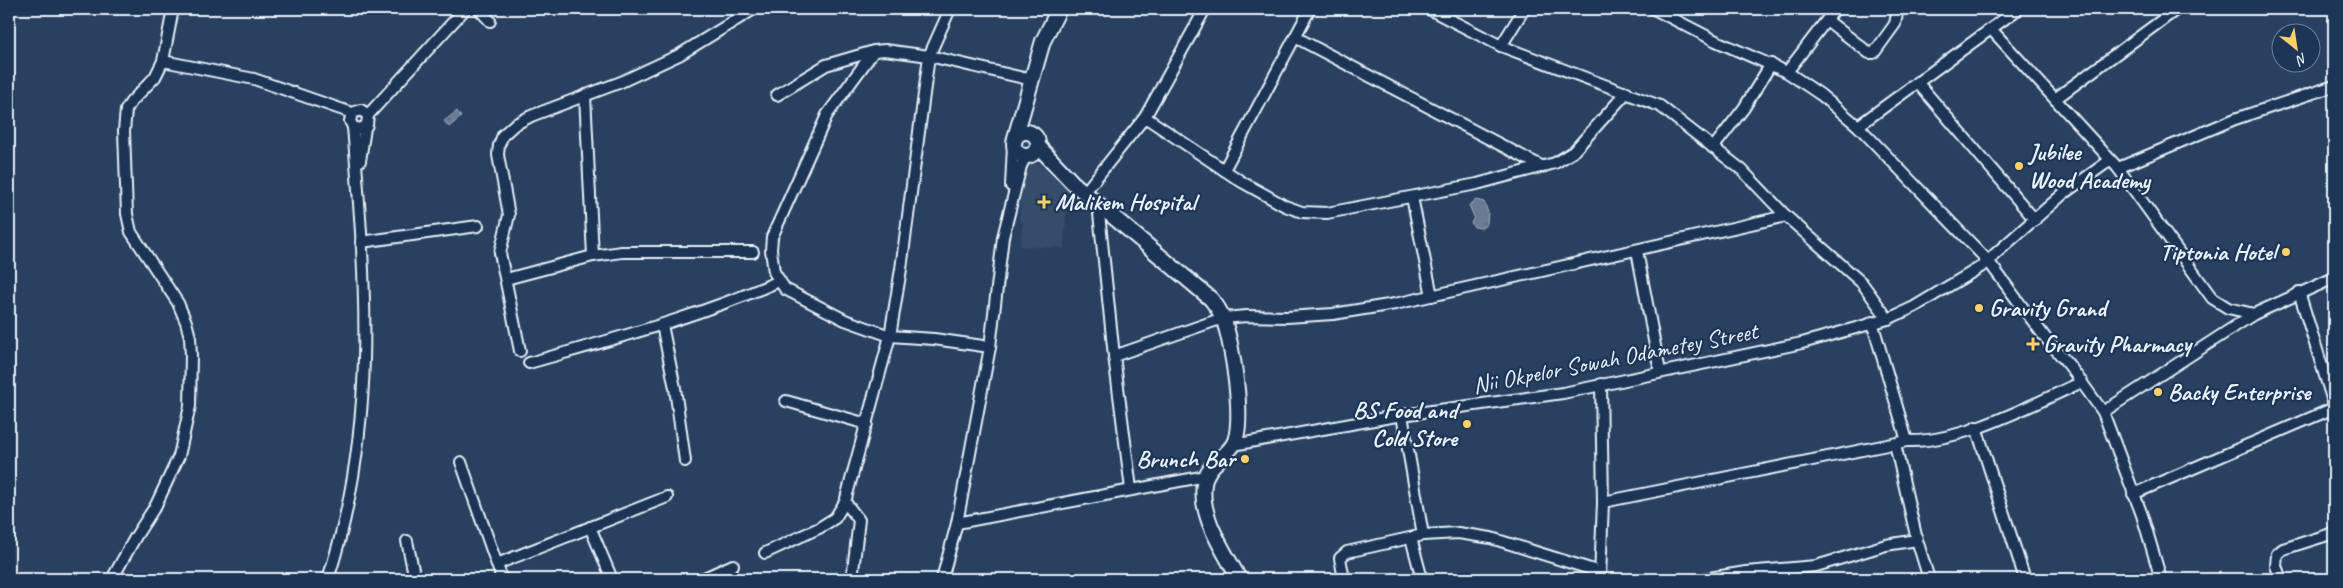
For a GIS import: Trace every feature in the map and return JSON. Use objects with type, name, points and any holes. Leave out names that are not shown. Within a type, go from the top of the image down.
[{"type":"street","points":[[112,579],[156,504],[179,456],[190,406],[191,356],[190,337],[186,322],[178,303],[131,232],[127,214],[124,132],[126,110],[131,102],[156,77],[162,61],[173,9]]},
{"type":"street","points":[[328,579],[343,531],[353,486],[364,402],[366,331],[358,179],[357,118],[390,89],[465,9]]},
{"type":"street","points":[[479,9],[490,22]]},
{"type":"street","points":[[520,351],[500,253],[509,215],[498,155],[499,145],[504,135],[514,125],[531,116],[621,82],[679,55],[754,9]]},
{"type":"street","points":[[765,553],[819,528],[835,518],[845,502],[890,336],[902,269],[929,56],[950,9]]},
{"type":"street","points":[[942,579],[957,523],[990,347],[1003,237],[1010,204],[1014,142],[1043,41],[1059,9]]},
{"type":"street","points":[[1085,192],[1145,117],[1205,9]]},
{"type":"street","points":[[1224,170],[1310,9]]},
{"type":"street","points":[[1429,9],[1500,46],[1627,92],[1660,106],[1742,170],[1786,216],[1862,283],[1875,298],[1888,319]]},
{"type":"street","points":[[1500,46],[1524,9]]},
{"type":"street","points":[[1654,9],[1716,41],[1787,72],[1821,95],[1858,126],[1989,262],[2103,412],[2142,515],[2161,579]]},
{"type":"street","points":[[1787,72],[1828,21],[1835,9]]},
{"type":"street","points":[[1828,21],[1869,53],[1874,53],[1895,24],[1898,9]]},
{"type":"street","points":[[1858,126],[2018,9]]},
{"type":"street","points":[[2055,99],[2177,9]]},
{"type":"street","points":[[1992,29],[2109,161],[2118,168],[2212,298],[2228,308],[2254,314]]},
{"type":"street","points":[[1295,37],[1543,167]]},
{"type":"street","points":[[777,95],[826,65],[874,51],[885,50],[929,56],[1031,84]]},
{"type":"street","points":[[874,51],[827,115],[772,237],[771,250],[774,272],[785,289],[845,320],[890,336],[934,339],[990,347]]},
{"type":"street","points":[[162,61],[254,79],[357,118],[361,129],[364,128],[358,179]]},
{"type":"street","points":[[1714,148],[1744,108],[1771,64]]},
{"type":"street","points":[[1917,82],[2035,220]]},
{"type":"street","points":[[1030,133],[1031,84]]},
{"type":"street","points":[[2118,168],[2235,119],[2334,86]]},
{"type":"street","points":[[1145,117],[1224,170],[1285,206],[1302,212],[1327,213],[1477,184],[1556,163],[1573,152],[1627,92]]},
{"type":"street","points":[[584,95],[593,256]]},
{"type":"street","points":[[1010,204],[1032,152],[1036,138],[1030,133],[1020,133],[1014,142],[1015,151],[1032,152],[1058,169],[1211,299],[1223,318],[1232,357],[1239,407],[1238,429],[1233,445],[1216,461],[1206,476],[1204,494],[1207,513],[1239,579]]},
{"type":"street","name":"Nii Okpelor Sowah Odametey Street","points":[[1233,445],[1402,415],[1563,393],[1802,343],[1888,319],[1942,292],[1989,262],[1994,255],[2063,194],[2109,161]]},
{"type":"street","points":[[1412,197],[1432,296]]},
{"type":"street","points":[[1098,204],[1114,356],[1131,489]]},
{"type":"street","points":[[1114,356],[1223,318],[1333,314],[1432,296],[1786,216]]},
{"type":"street","points":[[361,242],[478,226]]},
{"type":"street","points":[[1637,250],[1660,372]]},
{"type":"street","points":[[506,279],[593,256],[622,252],[752,252]]},
{"type":"street","points":[[2103,412],[2254,314],[2299,292],[2334,278]]},
{"type":"street","points":[[529,364],[714,308],[779,282]]},
{"type":"street","points":[[2133,494],[2334,406],[2299,292]]},
{"type":"street","points":[[1872,322],[1908,441]]},
{"type":"street","points":[[662,325],[675,388],[686,461]]},
{"type":"street","points":[[1602,502],[1908,441],[1926,442],[1944,439],[2082,382]]},
{"type":"street","points":[[1344,579],[1340,558],[1347,552],[1423,535],[1458,533],[1491,538],[1600,576],[1602,502],[1601,384]]},
{"type":"street","points":[[786,401],[867,424]]},
{"type":"street","points":[[1402,415],[1423,535]]},
{"type":"street","points":[[1976,427],[2025,579]]},
{"type":"street","points":[[1895,444],[1917,540],[1929,579]]},
{"type":"street","points":[[461,462],[502,579]]},
{"type":"street","points":[[957,523],[1206,476]]},
{"type":"street","points":[[497,564],[667,497]]},
{"type":"street","points":[[845,502],[859,520],[852,579]]},
{"type":"street","points":[[590,527],[612,579]]},
{"type":"street","points":[[2281,579],[2276,566],[2277,554],[2283,549],[2334,533]]},
{"type":"street","points":[[1411,538],[1422,579]]},
{"type":"street","points":[[1703,579],[1746,572],[1816,566],[1886,545],[1917,540]]},
{"type":"street","points":[[407,541],[415,579]]},
{"type":"street","points":[[702,579],[732,565]]},
{"type":"shaded area","name":"Malikem Hospital","points":[[1036,162],[1068,184],[1064,248],[1020,246],[1023,223],[1019,219],[1024,170],[1028,165]]},
{"type":"water","points":[[457,111],[461,117],[449,127],[444,121]]},
{"type":"water","points":[[1476,200],[1484,202],[1488,212],[1487,224],[1482,228],[1474,227],[1471,223],[1474,217],[1469,205]]},
{"type":"place","name":"Jubilee Wood Academy","points":[[2019,166]]},
{"type":"place","name":"Malikem Hospital","points":[[1044,202]]},
{"type":"place","name":"Tiptonia Hotel","points":[[2286,252]]},
{"type":"place","name":"Gravity Grand","points":[[1979,308]]},
{"type":"place","name":"Gravity Pharmacy","points":[[2033,344]]},
{"type":"place","name":"Backy Enterprise","points":[[2158,392]]},
{"type":"place","name":"BS Food and Cold Store","points":[[1467,424]]},
{"type":"place","name":"Brunch Bar","points":[[1245,459]]}]
